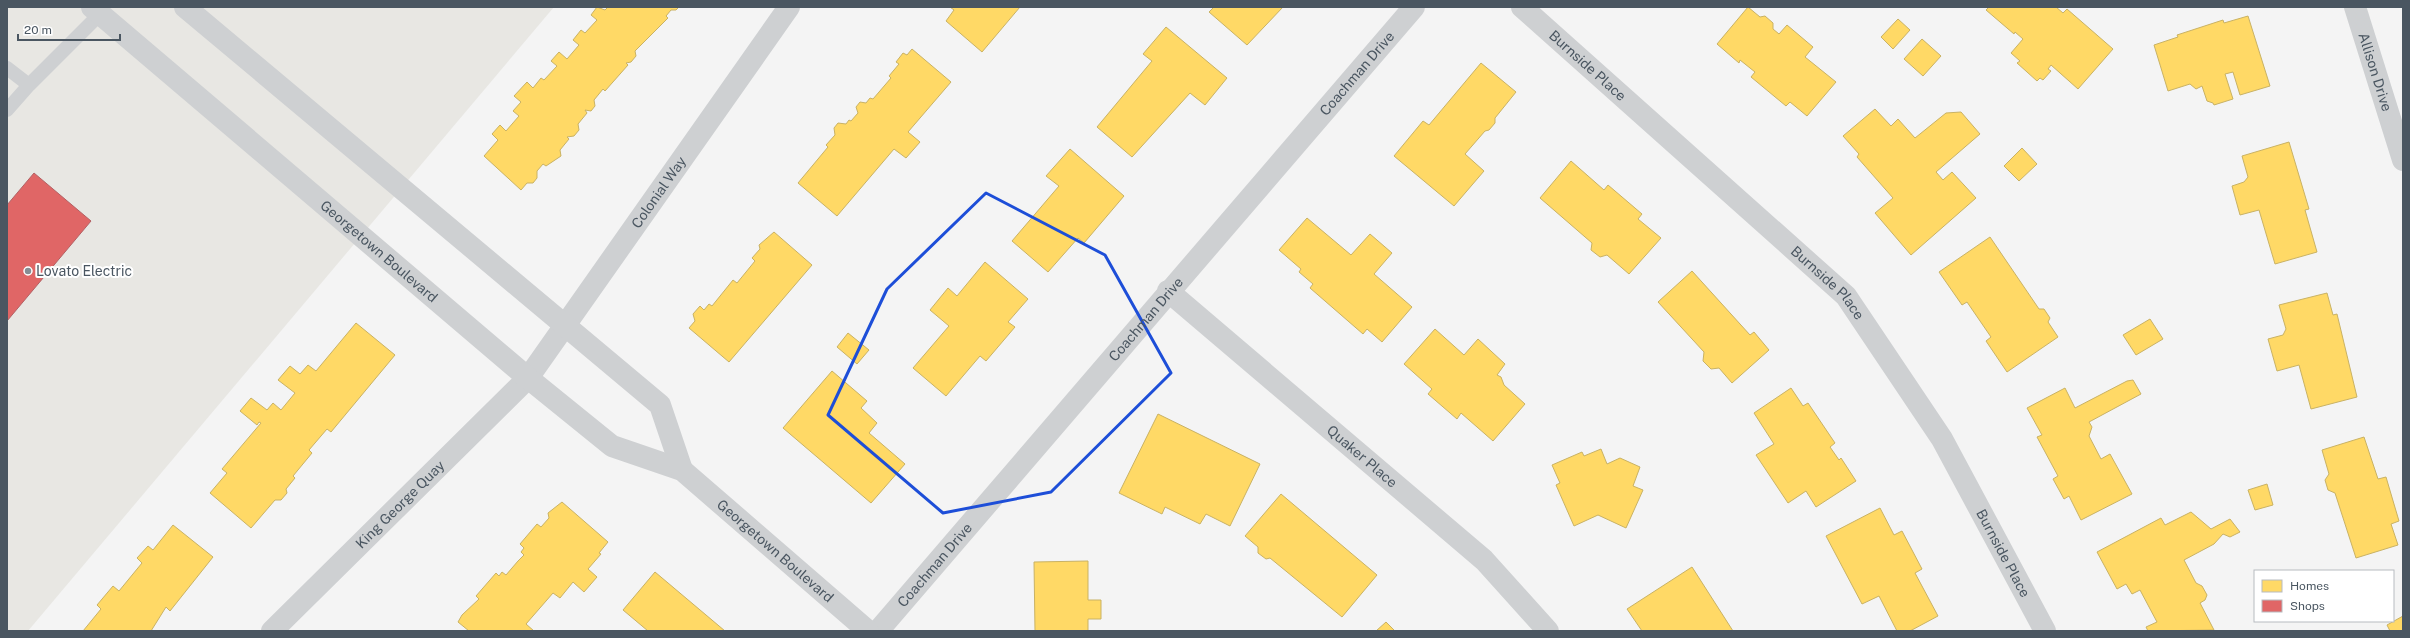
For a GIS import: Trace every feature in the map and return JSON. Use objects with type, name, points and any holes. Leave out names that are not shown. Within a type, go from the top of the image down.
[{"type":"street","points":[[185,7],[660,406],[682,470]]},
{"type":"street","name":"Colonial Way","points":[[528,378],[789,7]]},
{"type":"street","name":"Coachman Drive","points":[[878,631],[1168,291],[1414,7]]},
{"type":"street","name":"Burnside Place","points":[[1522,7],[1846,296],[1942,439],[2045,631]]},
{"type":"street","name":"Allison Drive","points":[[2355,7],[2403,160]]},
{"type":"street","name":"Georgetown Boulevard","points":[[100,9],[528,378],[612,446],[682,470],[868,631]]},
{"type":"street","name":"Quaker Place","points":[[1168,291],[1484,560],[1548,631]]},
{"type":"street","name":"King George Quay","points":[[272,631],[528,378]]},
{"type":"lane","points":[[7,110],[100,9]]},
{"type":"lane","points":[[7,68],[29,85]]},
{"type":"highlighted area","points":[[986,193],[1105,255],[1171,373],[1051,492],[943,513],[828,415],[887,289]]},
{"type":"shaded area","points":[[7,7],[554,7],[28,631],[7,631]]},
{"type":"building: Homes","points":[[597,7],[605,10],[608,7],[679,7],[676,10],[671,10],[666,16],[668,18],[635,51],[636,56],[631,62],[626,63],[628,65],[605,91],[603,89],[594,100],[595,106],[591,111],[585,110],[587,113],[578,124],[579,130],[574,136],[567,137],[569,139],[560,150],[561,156],[546,166],[543,164],[537,171],[537,178],[533,183],[527,183],[521,190],[484,156],[498,140],[492,134],[500,125],[506,131],[519,116],[513,111],[521,102],[514,96],[527,82],[533,88],[541,78],[544,80],[557,66],[551,61],[559,52],[567,59],[579,45],[573,40],[581,30],[585,33],[597,20],[591,15]]},
{"type":"building: Homes","points":[[950,7],[1020,7],[982,52],[946,21],[954,10]]},
{"type":"building: Homes","points":[[1214,7],[1283,7],[1247,45],[1209,12]]},
{"type":"building: Homes","points":[[1748,7],[1760,17],[1765,16],[1773,23],[1773,29],[1779,34],[1787,25],[1813,47],[1805,57],[1836,82],[1807,116],[1790,102],[1786,106],[1751,77],[1755,72],[1740,60],[1739,63],[1717,44]]},
{"type":"building: Homes","points":[[1989,7],[2056,7],[2063,13],[2067,9],[2113,49],[2078,89],[2051,65],[2048,69],[2051,71],[2043,80],[2040,78],[2037,81],[2017,63],[2020,61],[2011,53],[2023,39],[2015,32],[2014,34],[1986,10]]},
{"type":"building: Homes","points":[[2248,16],[2270,86],[2240,95],[2233,72],[2225,74],[2233,99],[2214,105],[2213,103],[2207,101],[2202,86],[2196,89],[2190,84],[2168,91],[2154,45],[2178,37],[2177,35],[2223,20],[2224,23]]},
{"type":"building: Homes","points":[[1898,19],[1910,30],[1893,49],[1881,37]]},
{"type":"building: Homes","points":[[1166,27],[1227,78],[1205,105],[1190,93],[1132,157],[1097,127],[1152,61],[1143,54]]},
{"type":"building: Homes","points":[[1922,39],[1941,56],[1923,76],[1904,59]]},
{"type":"building: Homes","points":[[912,49],[951,82],[908,132],[920,142],[906,158],[894,149],[837,216],[798,183],[828,147],[826,145],[835,135],[834,128],[838,123],[846,124],[849,120],[851,121],[858,113],[856,107],[860,102],[866,103],[870,98],[873,99],[891,78],[889,76],[899,64],[896,62],[903,53],[907,55]]},
{"type":"building: Homes","points":[[1481,63],[1516,92],[1495,118],[1495,123],[1489,130],[1485,131],[1465,154],[1484,171],[1454,206],[1394,156],[1423,121],[1429,125]]},
{"type":"building: Homes","points":[[1875,109],[1891,126],[1898,119],[1915,138],[1946,113],[1961,112],[1980,134],[1936,172],[1943,180],[1952,172],[1976,198],[1911,255],[1875,213],[1893,198],[1857,157],[1859,154],[1843,136]]},
{"type":"building: Homes","points":[[2289,142],[2309,209],[2305,210],[2317,252],[2275,264],[2259,210],[2240,215],[2232,186],[2244,182],[2248,177],[2242,156]]},
{"type":"building: Homes","points":[[2022,148],[2037,164],[2019,181],[2004,166]]},
{"type":"building: Homes","points":[[1070,149],[1124,196],[1084,243],[1078,238],[1048,272],[1012,241],[1059,186],[1046,176]]},
{"type":"building: Homes","points":[[1571,161],[1604,190],[1608,185],[1642,214],[1638,219],[1661,238],[1629,274],[1607,255],[1600,257],[1591,250],[1592,243],[1540,198]]},
{"type":"building: Homes","points":[[1307,218],[1351,255],[1370,234],[1392,253],[1374,274],[1412,307],[1382,342],[1367,329],[1363,334],[1310,288],[1313,284],[1299,272],[1301,269],[1279,250]]},
{"type":"building: Homes","points":[[774,232],[812,265],[729,362],[689,328],[695,321],[693,314],[700,306],[704,310],[709,304],[712,306],[733,280],[737,283],[755,261],[752,258],[760,249],[759,245]]},
{"type":"building: Homes","points":[[1990,237],[2039,309],[2044,309],[2050,318],[2048,322],[2058,337],[2007,372],[1986,341],[1991,337],[1967,302],[1962,305],[1939,272]]},
{"type":"building: Homes","points":[[985,262],[1028,299],[1008,322],[1015,327],[986,361],[980,356],[946,396],[913,368],[949,326],[930,310],[948,288],[957,296]]},
{"type":"building: Homes","points":[[1692,271],[1750,335],[1754,332],[1769,350],[1732,383],[1719,368],[1711,369],[1703,361],[1704,352],[1658,302]]},
{"type":"building: Homes","points":[[2327,293],[2333,315],[2337,314],[2357,397],[2311,409],[2299,365],[2277,371],[2268,339],[2283,335],[2286,329],[2279,305]]},
{"type":"building: Homes","points":[[2150,319],[2163,339],[2136,355],[2123,335]]},
{"type":"building: Homes","points":[[356,323],[395,355],[331,432],[327,429],[309,450],[312,453],[293,476],[295,478],[286,489],[287,493],[281,500],[275,500],[251,528],[210,493],[227,473],[222,469],[261,423],[259,422],[257,425],[240,411],[251,398],[267,410],[273,403],[281,410],[295,393],[278,380],[290,366],[300,374],[308,365],[316,371]]},
{"type":"building: Homes","points":[[1435,329],[1464,355],[1478,339],[1505,364],[1497,375],[1501,377],[1504,385],[1525,404],[1493,441],[1461,413],[1457,419],[1428,394],[1432,389],[1404,364]]},
{"type":"building: Homes","points":[[848,333],[869,350],[857,364],[837,347]]},
{"type":"building: Homes","points":[[832,371],[867,401],[861,408],[877,423],[869,433],[905,464],[871,503],[783,428]]},
{"type":"building: Homes","points":[[2133,380],[2141,394],[2089,422],[2092,427],[2089,436],[2101,459],[2110,454],[2132,494],[2081,520],[2069,496],[2064,499],[2053,479],[2058,476],[2037,437],[2042,435],[2027,408],[2065,388],[2075,408],[2127,381]]},
{"type":"building: Homes","points":[[1791,388],[1803,406],[1808,403],[1835,443],[1830,447],[1839,460],[1841,458],[1856,481],[1816,507],[1806,491],[1788,503],[1756,455],[1774,444],[1754,413]]},
{"type":"building: Homes","points":[[1158,414],[1260,464],[1230,526],[1206,514],[1200,524],[1165,507],[1162,514],[1119,493]]},
{"type":"building: Homes","points":[[2364,437],[2378,479],[2386,477],[2399,521],[2391,524],[2398,545],[2356,558],[2335,493],[2328,490],[2325,480],[2329,474],[2322,450]]},
{"type":"building: Homes","points":[[1601,449],[1607,464],[1620,458],[1640,467],[1633,486],[1643,490],[1626,528],[1598,515],[1574,526],[1556,485],[1560,483],[1552,465],[1582,452],[1584,456]]},
{"type":"building: Homes","points":[[2267,484],[2273,505],[2255,510],[2248,490]]},
{"type":"building: Homes","points":[[1281,494],[1377,575],[1342,617],[1270,558],[1266,559],[1258,553],[1258,547],[1245,536]]},
{"type":"building: Homes","points":[[562,502],[608,542],[599,553],[601,554],[588,569],[597,577],[584,592],[573,582],[560,598],[553,593],[526,624],[534,631],[469,631],[458,622],[462,615],[479,599],[476,596],[496,573],[499,576],[502,572],[506,575],[524,555],[521,552],[524,548],[520,544],[537,524],[541,527],[549,518],[548,513]]},
{"type":"building: Homes","points":[[1880,508],[1894,535],[1902,531],[1922,569],[1915,573],[1938,616],[1910,631],[1897,631],[1879,596],[1862,604],[1826,536]]},
{"type":"building: Homes","points":[[2191,512],[2211,529],[2230,519],[2240,532],[2230,537],[2223,534],[2214,544],[2184,560],[2196,583],[2202,586],[2207,595],[2205,600],[2200,603],[2214,630],[2148,631],[2146,627],[2157,622],[2140,590],[2132,594],[2126,584],[2117,589],[2097,552],[2161,518],[2165,525]]},
{"type":"building: Homes","points":[[173,525],[213,557],[170,611],[166,607],[151,631],[83,631],[101,609],[97,605],[113,586],[119,591],[142,563],[137,558],[148,546],[153,550]]},
{"type":"building: Homes","points":[[1088,561],[1088,600],[1101,600],[1101,619],[1088,619],[1088,631],[1035,631],[1034,562]]},
{"type":"building: Homes","points":[[1692,567],[1733,631],[1642,631],[1627,609]]},
{"type":"building: Homes","points":[[655,572],[725,631],[648,631],[623,610]]},
{"type":"building: Homes","points":[[2403,616],[2403,631],[2390,631],[2387,625]]},
{"type":"building: Homes","points":[[1386,622],[1395,631],[1376,631]]},
{"type":"building: Shops","name":"Lovato Electric","points":[[34,173],[91,221],[7,321],[7,205]]},
{"type":"place","name":"Lovato Electric","points":[[28,271]]}]
